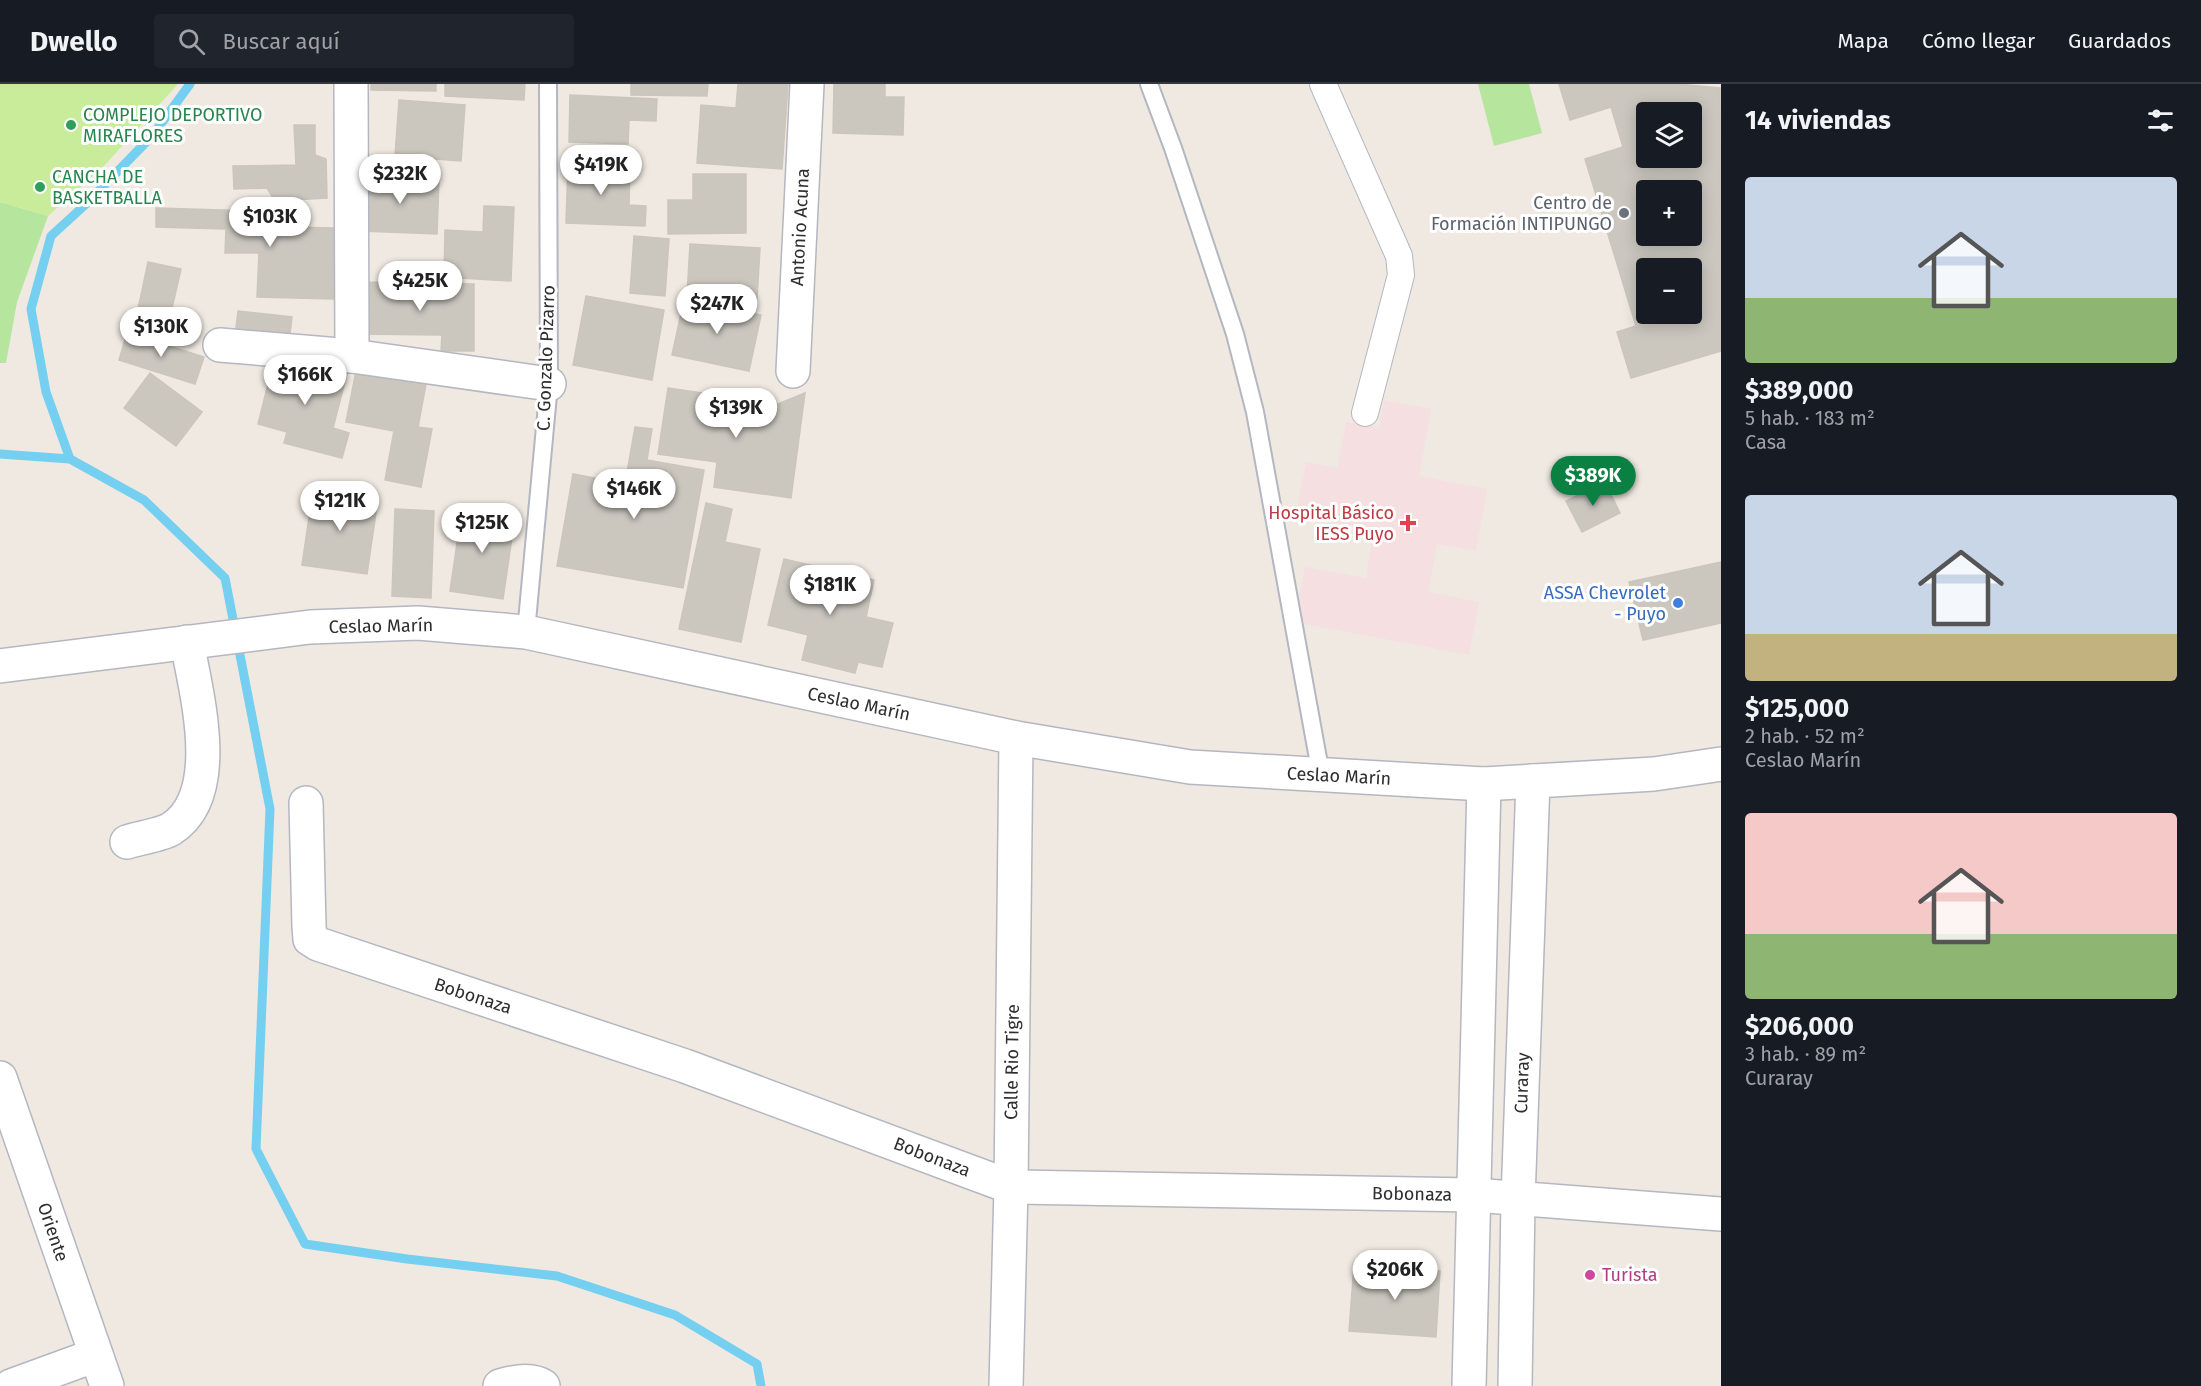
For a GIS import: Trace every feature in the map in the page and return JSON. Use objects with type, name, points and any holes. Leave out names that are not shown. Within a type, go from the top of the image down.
[{"type":"street","points":[[351,84],[352,356]]},
{"type":"street","name":"Antonio Acuna","points":[[793,371],[807,84]]},
{"type":"street","points":[[1323,84],[1399,256],[1401,275],[1365,413]]},
{"type":"street","points":[[220,345],[352,356],[549,384]]},
{"type":"street","name":"Ceslao Marín","points":[[0,666],[310,627],[418,624],[526,632],[1016,738],[1190,767],[1484,784],[1654,774],[1721,764]]},
{"type":"street","points":[[127,842],[171,829],[192,808],[201,780],[203,739],[200,640]]},
{"type":"street","name":"Calle Rio Tigre","points":[[1005,1386],[1011,1187],[1016,738]]},
{"type":"street","name":"Curaray","points":[[1515,1386],[1518,1200],[1533,781]]},
{"type":"street","points":[[1469,1386],[1484,784]]},
{"type":"street","name":"Bobonaza","points":[[306,803],[310,939],[318,944],[685,1066],[1011,1187],[1473,1196],[1721,1214]]},
{"type":"street","name":"Oriente","points":[[0,1078],[107,1386]]},
{"type":"street","points":[[11,1386],[96,1355]]},
{"type":"street","points":[[500,1386],[514,1381],[539,1383],[543,1386]]},
{"type":"lane","name":"C. Gonzalo Pizarro","points":[[526,632],[549,384],[548,84]]},
{"type":"lane","points":[[1149,84],[1173,148],[1235,334],[1256,412],[1321,775]]},
{"type":"shaded area","name":"Hospital Básico IESS Puyo","points":[[1384,400],[1431,409],[1419,476],[1487,489],[1476,551],[1437,544],[1428,592],[1479,602],[1469,655],[1295,622],[1305,567],[1366,578],[1374,530],[1296,516],[1306,462],[1338,468],[1346,422],[1379,428]]},
{"type":"green space","name":"COMPLEJO DEPORTIVO MIRAFLORES","points":[[0,84],[178,84],[104,166],[48,216],[0,202]]},
{"type":"green space","points":[[1478,84],[1529,84],[1542,133],[1494,146]]},
{"type":"green space","points":[[0,202],[48,216],[17,302],[6,363],[0,363]]},
{"type":"building","points":[[371,84],[436,84],[436,91],[371,90]]},
{"type":"building","points":[[445,84],[525,84],[524,100],[445,96]]},
{"type":"building","points":[[631,84],[708,84],[707,96],[631,95]]},
{"type":"building","points":[[738,84],[788,84],[782,169],[697,163],[701,105],[736,108]]},
{"type":"building","points":[[834,84],[885,84],[885,97],[904,97],[903,135],[833,133]]},
{"type":"building","name":"Centro de Formación INTIPUNGO","points":[[1559,84],[1678,84],[1720,88],[1721,351],[1631,378],[1617,332],[1636,326],[1585,159],[1623,147],[1611,107],[1570,120]]},
{"type":"building","points":[[570,95],[657,99],[656,121],[629,120],[628,144],[569,142]]},
{"type":"building","points":[[399,100],[465,105],[461,161],[395,156]]},
{"type":"building","points":[[294,125],[315,125],[315,155],[326,159],[327,198],[275,201],[267,188],[234,189],[233,166],[296,165]]},
{"type":"building","points":[[568,164],[630,166],[629,205],[646,206],[645,226],[566,223]]},
{"type":"building","points":[[693,174],[746,174],[746,233],[668,234],[668,200],[693,200]]},
{"type":"building","points":[[364,175],[439,179],[437,234],[362,231]]},
{"type":"building","points":[[484,206],[514,207],[511,281],[444,277],[445,230],[483,232]]},
{"type":"building","points":[[156,208],[291,212],[291,227],[336,228],[334,299],[257,297],[259,253],[225,253],[226,229],[156,227]]},
{"type":"building","points":[[634,236],[669,239],[665,296],[630,293]]},
{"type":"building","points":[[690,244],[760,248],[757,299],[687,296]]},
{"type":"building","points":[[148,262],[181,269],[169,321],[137,314]]},
{"type":"building","points":[[359,282],[474,284],[474,351],[441,351],[442,335],[359,334]]},
{"type":"building","points":[[586,296],[664,310],[652,380],[573,365]]},
{"type":"building","points":[[684,300],[761,315],[749,371],[672,355]]},
{"type":"building","points":[[238,311],[292,317],[289,342],[235,336]]},
{"type":"building","points":[[127,333],[204,357],[195,384],[119,360]]},
{"type":"building","points":[[275,356],[347,374],[333,428],[349,433],[342,458],[284,443],[287,432],[258,424]]},
{"type":"building","points":[[356,371],[426,384],[418,427],[432,429],[421,487],[385,480],[394,431],[346,422]]},
{"type":"building","points":[[150,373],[202,412],[176,446],[124,408]]},
{"type":"building","points":[[668,388],[778,404],[805,393],[791,498],[714,487],[717,462],[658,454]]},
{"type":"building","points":[[635,427],[652,429],[647,460],[704,470],[683,588],[557,566],[573,474],[625,484]]},
{"type":"building","points":[[1605,482],[1620,513],[1582,532],[1566,501]]},
{"type":"building","points":[[313,490],[378,499],[367,574],[302,565]]},
{"type":"building","points":[[706,503],[732,509],[725,542],[760,549],[741,642],[679,629]]},
{"type":"building","points":[[395,509],[434,511],[431,598],[392,596]]},
{"type":"building","points":[[462,509],[515,517],[503,599],[450,591]]},
{"type":"building","points":[[784,559],[874,580],[866,617],[893,623],[882,667],[858,662],[855,673],[802,660],[808,635],[768,625]]},
{"type":"building","name":"ASSA Chevrolet - Puyo","points":[[1721,562],[1721,623],[1643,640],[1629,582]]},
{"type":"building","points":[[1354,1265],[1440,1271],[1436,1337],[1349,1331]]},
{"type":"waterway","points":[[70,459],[46,392],[31,309],[51,236],[86,204],[152,136],[190,84]]},
{"type":"waterway","points":[[0,454],[70,459],[144,500],[225,578],[270,809],[256,1149],[305,1244],[407,1259],[557,1276],[675,1315],[757,1364],[761,1386]]},
{"type":"place","name":"COMPLEJO DEPORTIVO MIRAFLORES","points":[[71,125]]},
{"type":"place","name":"CANCHA DE BASKETBALLA","points":[[40,187]]},
{"type":"place","name":"Centro de Formación INTIPUNGO","points":[[1624,213]]},
{"type":"place","name":"Hospital Básico IESS Puyo","points":[[1408,523]]},
{"type":"place","name":"ASSA Chevrolet - Puyo","points":[[1678,603]]},
{"type":"place","name":"Turista","points":[[1590,1275]]}]
